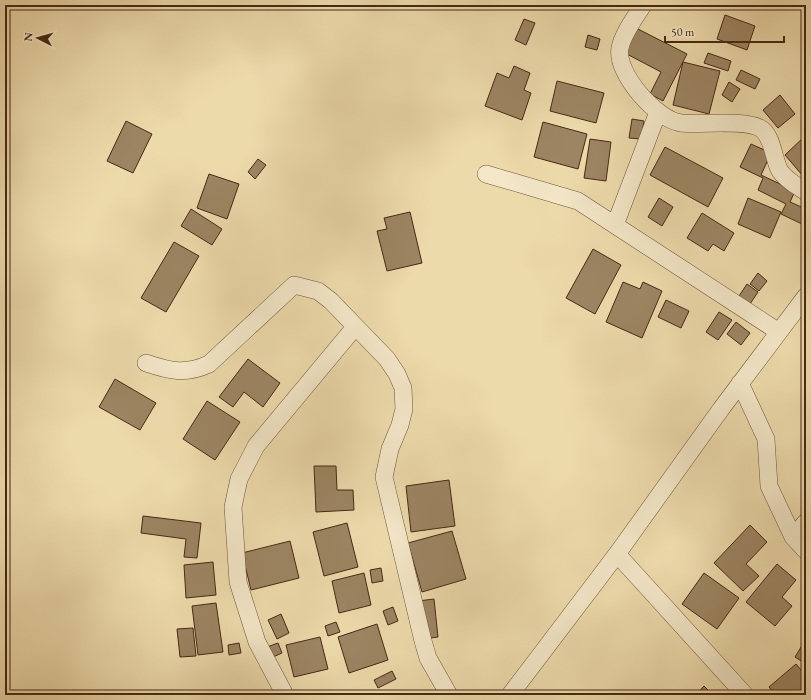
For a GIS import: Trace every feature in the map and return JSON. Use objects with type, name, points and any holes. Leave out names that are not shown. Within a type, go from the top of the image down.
[{"type":"street","points":[[643,5],[620,48],[621,60],[627,76],[652,106],[658,112],[680,123],[749,125],[760,128],[768,138],[780,171],[790,181],[806,192]]},
{"type":"street","points":[[615,225],[658,112]]},
{"type":"street","points":[[486,174],[578,201],[779,332]]},
{"type":"street","points":[[146,363],[168,370],[185,372],[196,370],[209,364],[294,285],[318,291],[331,301],[387,359],[397,374],[403,388],[404,409],[400,425],[390,449],[384,477],[423,641],[428,658],[448,695]]},
{"type":"street","points":[[510,695],[617,554],[740,383],[806,296]]},
{"type":"street","points":[[284,695],[257,642],[238,582],[233,507],[239,479],[256,446],[355,327]]},
{"type":"street","points":[[740,383],[766,439],[769,486],[793,537],[806,551]]},
{"type":"street","points":[[793,537],[806,522]]},
{"type":"street","points":[[617,554],[745,695]]},
{"type":"building","points":[[725,15],[755,26],[747,50],[717,39]]},
{"type":"building","points":[[524,19],[535,23],[526,45],[515,40]]},
{"type":"building","points":[[636,28],[687,54],[663,101],[650,94],[661,72],[623,52]]},
{"type":"building","points":[[588,35],[600,39],[597,50],[585,47]]},
{"type":"building","points":[[708,53],[731,61],[728,71],[704,63]]},
{"type":"building","points":[[683,62],[720,71],[709,114],[673,105]]},
{"type":"building","points":[[514,66],[530,73],[524,90],[531,93],[522,120],[485,106],[497,73],[509,78]]},
{"type":"building","points":[[741,70],[760,79],[755,89],[736,80]]},
{"type":"building","points":[[557,81],[604,93],[596,123],[550,111]]},
{"type":"building","points":[[729,82],[740,89],[732,102],[722,95]]},
{"type":"building","points":[[780,95],[795,114],[778,128],[763,110]]},
{"type":"building","points":[[632,119],[644,121],[641,139],[629,138]]},
{"type":"building","points":[[126,121],[152,134],[133,173],[107,161]]},
{"type":"building","points":[[543,122],[587,134],[578,169],[534,157]]},
{"type":"building","points":[[805,136],[806,173],[803,176],[785,155]]},
{"type":"building","points":[[590,139],[611,142],[606,181],[584,178]]},
{"type":"building","points":[[751,144],[771,153],[761,175],[795,191],[790,202],[806,209],[806,217],[802,224],[781,214],[786,204],[758,190],[763,178],[740,167]]},
{"type":"building","points":[[665,147],[723,178],[708,207],[650,175]]},
{"type":"building","points":[[258,159],[266,165],[255,179],[248,172]]},
{"type":"building","points":[[209,174],[239,184],[227,219],[197,208]]},
{"type":"building","points":[[659,198],[673,207],[662,226],[648,217]]},
{"type":"building","points":[[748,198],[781,212],[770,238],[738,224]]},
{"type":"building","points":[[191,209],[222,229],[212,245],[181,226]]},
{"type":"building","points":[[410,212],[422,263],[387,271],[377,231],[387,229],[384,218]]},
{"type":"building","points":[[702,213],[734,233],[724,251],[713,244],[708,251],[687,238]]},
{"type":"building","points":[[174,242],[199,256],[166,312],[141,298]]},
{"type":"building","points":[[593,249],[621,265],[595,314],[566,298]]},
{"type":"building","points":[[758,273],[767,281],[759,291],[750,284]]},
{"type":"building","points":[[623,282],[640,289],[643,282],[662,291],[642,338],[606,322]]},
{"type":"building","points":[[747,284],[758,292],[750,304],[739,296]]},
{"type":"building","points":[[666,300],[689,311],[681,328],[658,317]]},
{"type":"building","points":[[719,312],[732,320],[718,340],[706,332]]},
{"type":"building","points":[[736,322],[750,333],[741,345],[727,334]]},
{"type":"building","points":[[248,359],[280,383],[263,407],[244,392],[233,407],[219,397]]},
{"type":"building","points":[[115,379],[156,403],[140,430],[99,407]]},
{"type":"building","points":[[207,401],[240,422],[215,460],[183,439]]},
{"type":"building","points":[[314,466],[336,466],[337,490],[353,490],[354,510],[316,512]]},
{"type":"building","points":[[449,480],[455,526],[411,532],[406,486]]},
{"type":"building","points":[[143,516],[201,523],[197,558],[184,557],[186,539],[141,533]]},
{"type":"building","points":[[347,523],[358,567],[324,576],[313,532]]},
{"type":"building","points":[[750,525],[767,542],[746,564],[759,576],[743,591],[714,563]]},
{"type":"building","points":[[452,531],[466,579],[422,592],[408,543]]},
{"type":"building","points":[[290,541],[299,578],[251,590],[242,553]]},
{"type":"building","points":[[213,562],[216,595],[186,598],[184,565]]},
{"type":"building","points":[[777,564],[796,580],[782,597],[792,606],[775,626],[746,602]]},
{"type":"building","points":[[381,568],[383,581],[372,583],[370,570]]},
{"type":"building","points":[[364,573],[371,605],[339,613],[332,581]]},
{"type":"building","points":[[704,573],[739,598],[717,629],[682,604]]},
{"type":"building","points":[[434,599],[438,637],[423,639],[418,601]]},
{"type":"building","points":[[216,603],[223,652],[198,655],[192,606]]},
{"type":"building","points":[[393,607],[398,621],[388,625],[383,611]]},
{"type":"building","points":[[281,614],[289,633],[277,639],[268,620]]},
{"type":"building","points":[[336,622],[340,632],[328,636],[325,626]]},
{"type":"building","points":[[377,624],[388,660],[349,673],[338,637]]},
{"type":"building","points":[[193,628],[196,656],[180,657],[177,629]]},
{"type":"building","points":[[320,637],[328,669],[294,677],[286,645]]},
{"type":"building","points":[[806,639],[806,664],[795,657]]},
{"type":"building","points":[[239,643],[241,653],[229,655],[228,645]]},
{"type":"building","points":[[278,643],[282,653],[271,658],[267,647]]},
{"type":"building","points":[[796,664],[806,676],[806,692],[803,695],[776,695],[769,687]]},
{"type":"building","points":[[392,671],[396,679],[378,688],[374,680]]},
{"type":"building","points":[[704,686],[713,695],[696,695]]},
{"type":"building","points":[[241,691],[244,695],[233,695]]}]
